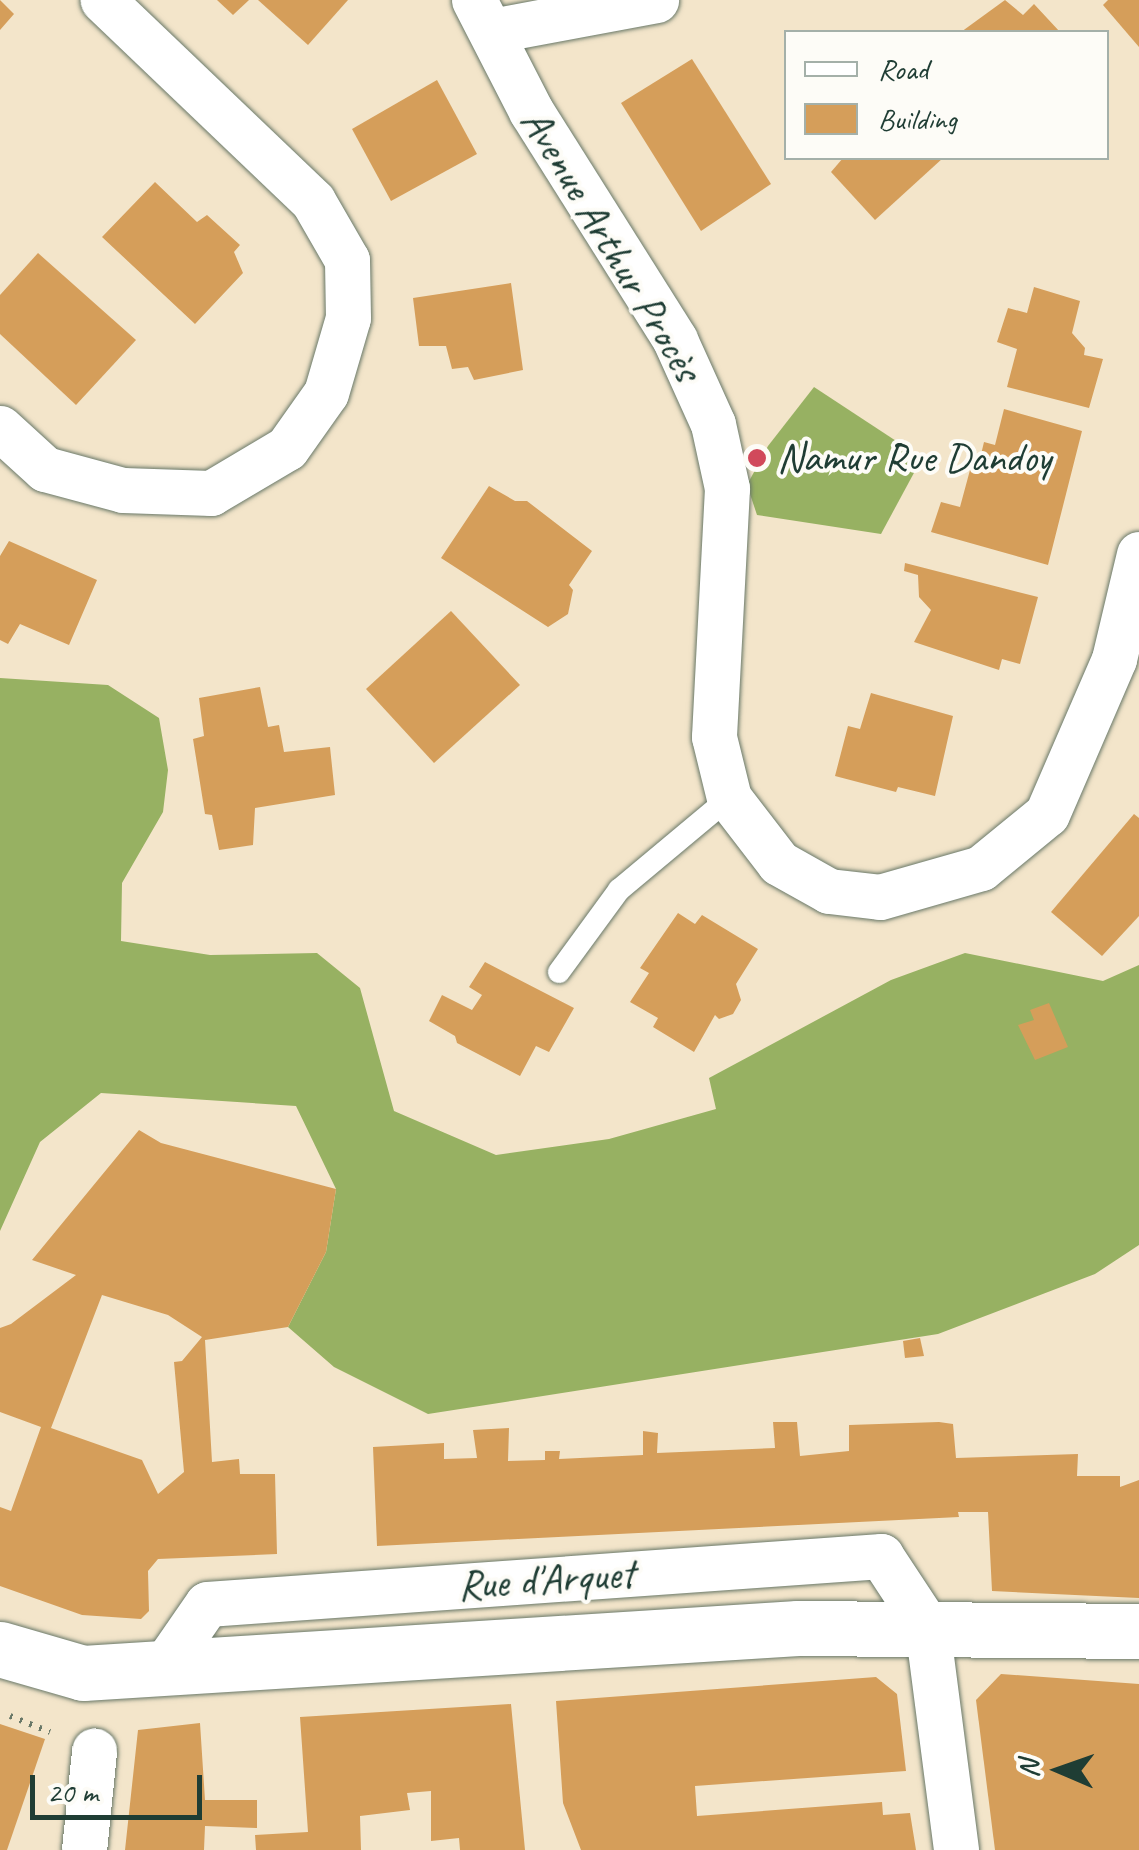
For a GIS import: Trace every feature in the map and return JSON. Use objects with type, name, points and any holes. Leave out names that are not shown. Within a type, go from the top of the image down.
[{"type":"street","points":[[0,428],[45,468],[123,490],[211,493],[287,448],[326,394],[348,318],[347,260],[313,200],[104,0]]},
{"type":"street","points":[[483,16],[656,0]]},
{"type":"street","name":"Avenue Arthur Procès","points":[[483,16],[530,111],[675,340],[713,424],[727,488],[714,738],[728,798],[779,862],[829,890],[880,896],[981,868],[1047,814],[1114,659],[1139,554]]},
{"type":"street","points":[[926,1626],[956,1850]]},
{"type":"street","name":"Rue d'Arquet","points":[[0,1648],[82,1673],[798,1628],[926,1626],[1139,1631]]},
{"type":"street","points":[[84,1850],[94,1751]]},
{"type":"lane","points":[[559,972],[619,890],[728,798]]},
{"type":"green space","points":[[814,387],[922,458],[881,534],[757,515],[747,485],[768,446]]},
{"type":"green space","points":[[0,678],[108,685],[159,718],[168,770],[163,812],[122,883],[121,941],[210,955],[317,953],[360,988],[394,1111],[496,1155],[609,1139],[716,1109],[709,1078],[891,980],[965,953],[1103,981],[1139,965],[1139,1245],[1095,1274],[938,1334],[428,1414],[334,1367],[288,1327],[326,1252],[336,1189],[296,1106],[101,1093],[40,1142],[0,1231]]},
{"type":"building","points":[[0,0],[14,14],[0,30]]},
{"type":"building","points":[[217,0],[249,0],[233,15]]},
{"type":"building","points":[[258,0],[348,0],[308,45]]},
{"type":"building","points":[[1005,0],[1023,15],[1034,4],[1058,30],[964,30]]},
{"type":"building","points":[[1108,0],[1139,0],[1139,47],[1103,5]]},
{"type":"building","points":[[692,59],[771,184],[701,231],[621,103]]},
{"type":"building","points":[[437,80],[477,154],[391,201],[352,129]]},
{"type":"building","points":[[841,160],[941,160],[875,220],[831,172]]},
{"type":"building","points":[[155,182],[197,222],[207,215],[240,245],[234,252],[243,273],[195,324],[102,237]]},
{"type":"building","points":[[38,253],[136,340],[76,405],[0,334],[0,295]]},
{"type":"building","points":[[511,283],[523,370],[474,380],[468,367],[452,369],[446,346],[419,346],[413,298]]},
{"type":"building","points":[[1034,287],[1080,301],[1072,333],[1085,348],[1084,355],[1103,359],[1089,408],[1007,387],[1017,349],[997,342],[1008,308],[1027,313]]},
{"type":"building","points":[[1004,409],[1082,431],[1048,565],[931,532],[941,502],[960,507],[970,470],[977,471],[984,442],[995,445]]},
{"type":"building","points":[[489,486],[515,501],[527,501],[592,551],[569,585],[573,590],[568,614],[548,627],[441,558]]},
{"type":"building","points":[[9,541],[97,580],[69,645],[20,624],[8,644],[0,640],[0,556]]},
{"type":"building","points":[[905,563],[1038,597],[1020,664],[1002,659],[999,670],[914,642],[931,610],[919,597],[918,575],[904,571]]},
{"type":"building","points":[[451,611],[520,685],[434,763],[366,689]]},
{"type":"building","points":[[260,687],[268,727],[279,725],[284,752],[330,747],[335,795],[255,808],[253,845],[219,850],[212,815],[205,814],[193,739],[204,736],[199,698]]},
{"type":"building","points":[[871,693],[953,716],[935,796],[898,787],[896,792],[835,776],[848,726],[860,729]]},
{"type":"building","points":[[1134,814],[1139,818],[1139,916],[1102,956],[1051,912]]},
{"type":"building","points":[[678,913],[695,924],[702,915],[758,949],[736,984],[741,1000],[733,1014],[719,1019],[715,1015],[694,1052],[653,1027],[658,1018],[630,1002],[649,973],[640,968]]},
{"type":"building","points":[[485,962],[574,1008],[549,1052],[536,1046],[520,1076],[457,1043],[455,1036],[429,1021],[442,995],[472,1010],[482,995],[469,987]]},
{"type":"building","points":[[1049,1003],[1068,1047],[1035,1060],[1018,1025],[1034,1020],[1030,1010]]},
{"type":"building","points":[[139,1130],[161,1143],[336,1189],[326,1252],[288,1327],[205,1340],[212,1462],[239,1459],[240,1474],[275,1474],[277,1554],[158,1559],[148,1571],[149,1611],[141,1619],[82,1615],[0,1586],[0,1507],[11,1511],[41,1427],[0,1412],[0,1328],[11,1324],[76,1275],[32,1260]],"holes":[[[102,1295],[168,1315],[202,1337],[182,1361],[174,1362],[184,1472],[158,1494],[142,1460],[51,1428]]]},
{"type":"building","points":[[920,1338],[924,1356],[905,1358],[903,1341]]},
{"type":"building","points":[[773,1422],[797,1422],[800,1456],[849,1451],[849,1425],[939,1422],[953,1424],[956,1458],[1078,1454],[1077,1476],[1120,1476],[1120,1487],[1139,1480],[1139,1598],[992,1591],[988,1512],[958,1512],[959,1517],[377,1546],[373,1447],[444,1443],[444,1459],[477,1458],[473,1430],[509,1428],[508,1461],[545,1460],[545,1451],[560,1451],[559,1459],[643,1455],[643,1431],[658,1433],[657,1453],[775,1448]]},
{"type":"building","points":[[1001,1674],[1139,1684],[1139,1850],[995,1850],[976,1700]]},
{"type":"building","points":[[876,1677],[897,1694],[906,1771],[695,1786],[697,1816],[882,1802],[883,1815],[910,1813],[916,1850],[581,1850],[563,1803],[556,1701]]},
{"type":"building","points":[[511,1704],[525,1850],[460,1850],[459,1838],[431,1841],[431,1791],[407,1793],[410,1810],[360,1816],[361,1850],[256,1850],[255,1835],[308,1832],[300,1717]]},
{"type":"building","points":[[200,1723],[205,1800],[257,1800],[257,1828],[205,1826],[204,1850],[125,1850],[138,1730]]},
{"type":"building","points":[[0,1724],[45,1739],[7,1850],[0,1850]]},
{"type":"place","name":"Namur Rue Dandoy","points":[[757,458]]}]
